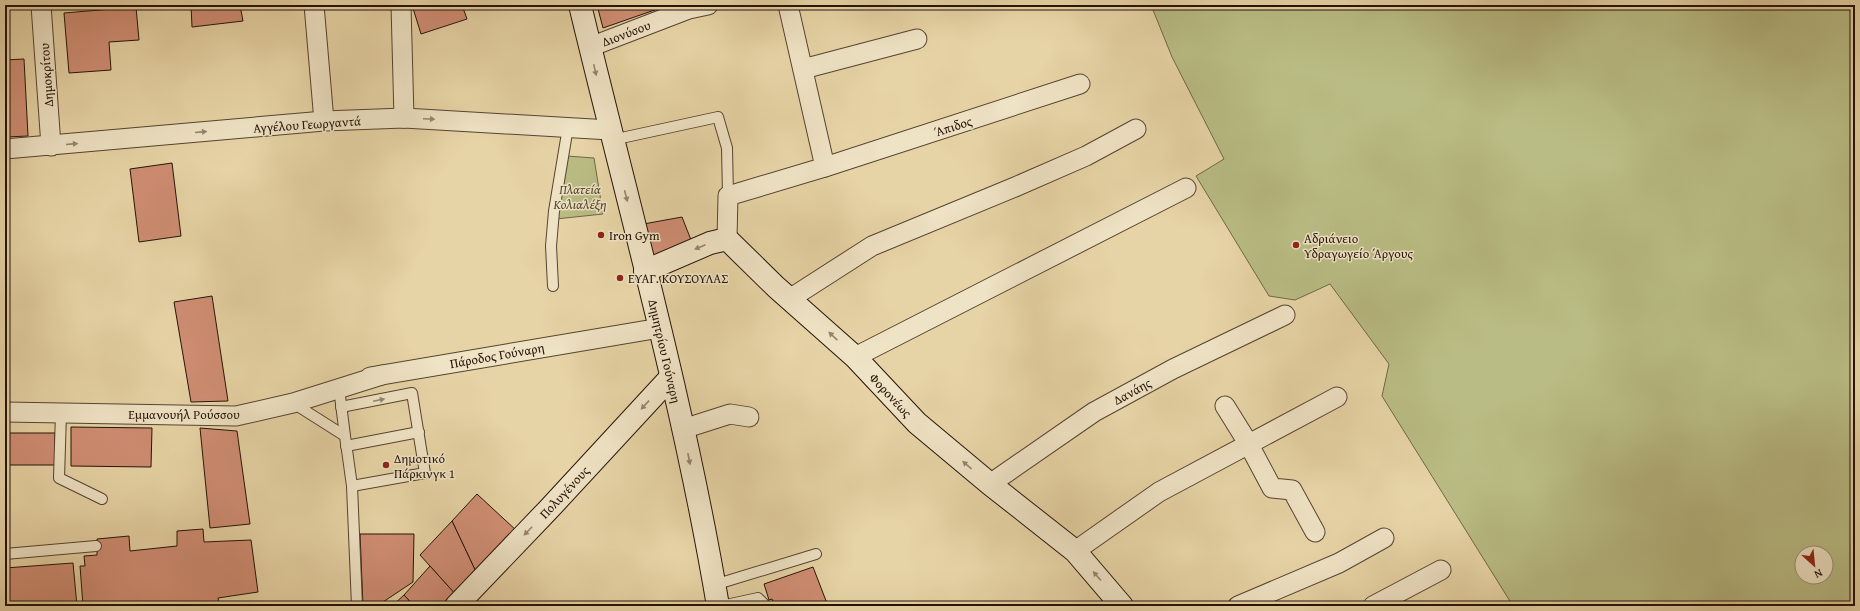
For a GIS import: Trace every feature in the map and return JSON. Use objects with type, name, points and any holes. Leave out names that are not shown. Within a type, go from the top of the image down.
[{"type":"street","name":"Δημοκρίτου","points":[[41,5],[51,146]]},
{"type":"street","points":[[314,5],[324,121]]},
{"type":"street","points":[[401,5],[404,118]]},
{"type":"street","name":"Δημητρίου Γούναρη","points":[[580,5],[660,328],[683,429],[716,596]]},
{"type":"street","name":"Διονύσου","points":[[590,47],[690,9],[708,5]]},
{"type":"street","points":[[788,5],[825,167]]},
{"type":"street","points":[[803,69],[917,39]]},
{"type":"street","name":"Άπιδος","points":[[728,196],[825,167],[1080,84]]},
{"type":"street","name":"Αγγέλου Γεωργαντά","points":[[5,149],[324,121],[404,118],[568,127],[611,135]]},
{"type":"street","points":[[791,298],[872,246],[1086,156],[1136,129]]},
{"type":"street","points":[[855,357],[1186,188]]},
{"type":"street","points":[[645,270],[710,243],[727,239],[728,196]]},
{"type":"street","name":"Φορονέως","points":[[727,239],[776,287],[791,298],[855,357],[917,423],[990,484],[1075,551],[1122,606]]},
{"type":"street","name":"Δανάης","points":[[990,484],[1094,412],[1173,369],[1285,315]]},
{"type":"street","name":"Πάροδος Γούναρη","points":[[336,385],[382,375],[660,328]]},
{"type":"street","name":"Πολυγένους","points":[[456,606],[548,510],[671,376]]},
{"type":"street","name":"Εμμανουήλ Ρούσσου","points":[[5,412],[236,416],[293,404],[336,385]]},
{"type":"street","points":[[1075,551],[1159,492],[1248,443],[1337,397]]},
{"type":"street","points":[[1225,406],[1248,443],[1272,488],[1292,490],[1315,532]]},
{"type":"street","points":[[683,429],[730,414],[749,418]]},
{"type":"street","points":[[1238,606],[1339,563],[1384,538]]},
{"type":"street","points":[[1372,606],[1441,570]]},
{"type":"lane","points":[[611,135],[718,116],[728,148],[728,196]]},
{"type":"lane","points":[[553,286],[551,246],[554,211],[568,127]]},
{"type":"lane","points":[[336,385],[341,407],[352,486],[357,606]]},
{"type":"lane","points":[[341,407],[412,393],[426,473],[352,486]]},
{"type":"lane","points":[[293,404],[346,441],[419,432]]},
{"type":"lane","points":[[61,413],[59,478],[102,498]]},
{"type":"lane","points":[[5,554],[96,546]]},
{"type":"lane","points":[[716,596],[816,554]]},
{"type":"lane","points":[[721,606],[758,598],[766,606]]},
{"type":"green space","points":[[1151,5],[1855,5],[1855,606],[1513,606],[1382,396],[1389,364],[1330,284],[1295,300],[1269,296],[1196,176],[1224,159],[1172,57]]},
{"type":"green space","name":"Πλατεία Κολιαλέξη","points":[[567,156],[594,158],[603,214],[556,219]]},
{"type":"building","points":[[191,5],[240,5],[243,21],[192,27]]},
{"type":"building","points":[[412,5],[462,5],[467,19],[421,34]]},
{"type":"building","points":[[597,5],[669,5],[603,28]]},
{"type":"building","points":[[136,7],[139,40],[109,42],[111,70],[69,73],[64,13]]},
{"type":"building","points":[[24,59],[28,136],[6,137],[5,60]]},
{"type":"building","points":[[172,163],[181,236],[139,242],[130,169]]},
{"type":"building","points":[[682,217],[693,245],[648,262],[638,225]]},
{"type":"building","points":[[212,296],[228,401],[191,402],[174,302]]},
{"type":"building","points":[[71,427],[152,428],[151,467],[71,466]]},
{"type":"building","points":[[200,428],[237,431],[250,524],[210,528]]},
{"type":"building","points":[[5,433],[55,433],[55,465],[5,465]]},
{"type":"building","points":[[477,494],[518,532],[477,574],[452,521]]},
{"type":"building","points":[[452,521],[477,574],[457,596],[420,555]]},
{"type":"building","points":[[203,529],[204,542],[251,540],[258,592],[218,598],[220,606],[190,606],[189,602],[163,606],[83,606],[80,566],[85,566],[84,556],[97,555],[97,539],[129,536],[130,551],[177,546],[177,531]]},
{"type":"building","points":[[360,534],[414,534],[413,582],[377,606],[363,606]]},
{"type":"building","points":[[73,563],[77,606],[5,606],[5,568]]},
{"type":"building","points":[[430,566],[457,596],[448,606],[414,606],[404,595]]},
{"type":"building","points":[[813,567],[828,606],[775,606],[772,599],[769,600],[764,584]]},
{"type":"building","points":[[404,595],[414,606],[392,606]]},
{"type":"place","name":"Iron Gym","points":[[601,235]]},
{"type":"place","name":"Αδριάνειο Υδραγωγείο Άργους","points":[[1296,245]]},
{"type":"place","name":"ΕΥΑΓ. ΚΟΥΣΟΥΛΑΣ","points":[[620,278]]},
{"type":"place","name":"Δημοτικό Πάρκινγκ 1","points":[[386,465]]}]
